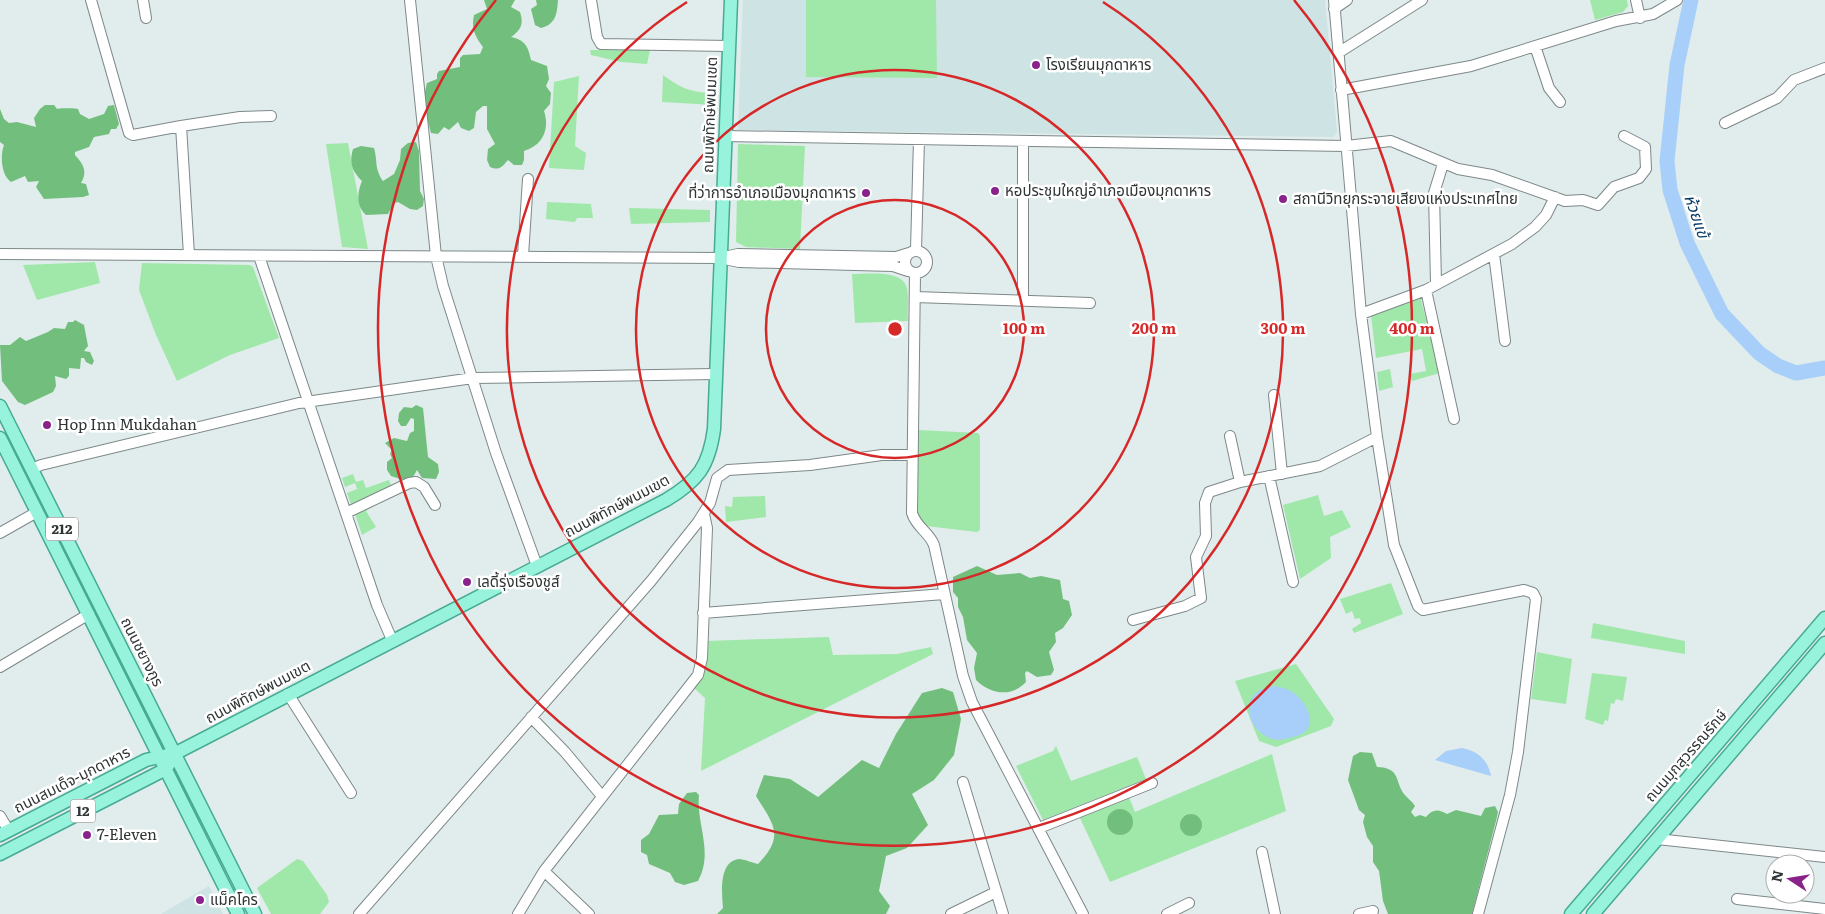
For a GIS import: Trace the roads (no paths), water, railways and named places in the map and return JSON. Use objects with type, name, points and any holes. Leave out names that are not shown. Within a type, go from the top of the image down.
[{"type":"main road","name":"ถนนพิทักษ์พนมเขต","points":[[176,753],[666,500],[693,482],[707,460],[712,446],[731,0]]},
{"type":"main road","name":"ถนนชยางกูร","points":[[0,406],[176,753],[255,914]]},
{"type":"main road","name":"ถนนชยางกูร","points":[[0,438],[238,914]]},
{"type":"main road","name":"ถนนมุกสุวรรณรักษ์","points":[[1571,914],[1825,618]]},
{"type":"main road","name":"ถนนมุกสุวรรณรักษ์","points":[[1593,914],[1825,643]]},
{"type":"main road","name":"ถนนสมเด็จ-มุกดาหาร","points":[[5,833],[146,760],[176,753]]},
{"type":"main road","points":[[166,769],[176,753]]},
{"type":"main road","name":"12","points":[[0,854],[166,769]]},
{"type":"main road","points":[[1625,852],[1637,863]]},
{"type":"street","points":[[91,0],[129,133],[133,135],[240,117],[271,116]]},
{"type":"street","points":[[143,0],[146,18]]},
{"type":"street","points":[[410,0],[436,256],[443,286],[496,453],[537,566]]},
{"type":"street","points":[[591,0],[597,37],[601,44],[729,46]]},
{"type":"street","points":[[1347,0],[1334,5],[1341,90],[1361,314],[1377,437],[1394,545],[1419,608],[1425,611],[1524,590],[1533,593],[1536,598],[1518,752],[1510,795],[1478,914]]},
{"type":"street","points":[[1338,53],[1422,0]]},
{"type":"street","points":[[1636,0],[1640,18]]},
{"type":"street","points":[[1341,90],[1471,66],[1616,21],[1640,18],[1653,14],[1678,0]]},
{"type":"street","points":[[1535,46],[1549,88],[1560,102]]},
{"type":"street","points":[[1725,123],[1777,98],[1794,80],[1825,68]]},
{"type":"street","points":[[181,126],[189,256]]},
{"type":"street","points":[[725,136],[1346,146],[1391,141],[1458,169],[1492,175],[1565,201],[1583,200],[1600,205],[1614,187],[1643,175],[1646,169],[1645,147],[1624,136]]},
{"type":"street","points":[[919,139],[913,252],[905,260],[912,272],[915,297],[912,513],[915,522],[931,538],[934,545],[963,676],[972,702],[1083,914]]},
{"type":"street","points":[[1023,141],[1023,300]]},
{"type":"street","points":[[1436,284],[1434,193],[1444,164]]},
{"type":"street","points":[[523,256],[528,180]]},
{"type":"street","points":[[1361,314],[1426,290],[1527,235],[1546,215],[1554,197]]},
{"type":"street","points":[[0,254],[720,258],[738,262],[893,266],[912,272],[925,269],[927,262],[923,253],[913,252],[896,257],[738,254],[720,258]]},
{"type":"street","points":[[1494,254],[1505,341]]},
{"type":"street","points":[[259,256],[377,605],[392,640]]},
{"type":"street","points":[[1426,290],[1454,419]]},
{"type":"street","points":[[915,297],[1090,303]]},
{"type":"street","points":[[32,469],[50,463],[309,401],[473,378],[715,374]]},
{"type":"street","points":[[1274,395],[1282,474]]},
{"type":"street","points":[[1230,436],[1240,482]]},
{"type":"street","points":[[1133,620],[1185,606],[1201,598],[1196,557],[1206,536],[1206,498],[1215,488],[1320,466],[1377,437]]},
{"type":"street","points":[[359,914],[651,581],[704,514],[718,478],[725,471],[810,465],[882,455],[913,455]]},
{"type":"street","points":[[1269,476],[1293,582]]},
{"type":"street","points":[[346,513],[409,483],[416,482],[424,488],[435,505]]},
{"type":"street","points":[[0,533],[37,512]]},
{"type":"street","points":[[518,914],[544,871],[601,795],[698,675],[702,658],[707,528],[704,514]]},
{"type":"street","points":[[703,613],[944,594]]},
{"type":"street","points":[[0,667],[89,614]]},
{"type":"street","points":[[288,694],[351,793]]},
{"type":"street","points":[[531,717],[565,752],[601,795]]},
{"type":"street","points":[[963,782],[1003,914]]},
{"type":"street","points":[[1038,828],[1152,783]]},
{"type":"street","points":[[0,816],[5,833]]},
{"type":"street","points":[[1657,838],[1825,856]]},
{"type":"street","points":[[1262,852],[1274,914]]},
{"type":"street","points":[[544,871],[589,914]]},
{"type":"street","points":[[951,914],[996,892]]},
{"type":"street","points":[[1737,899],[1825,909]]},
{"type":"street","points":[[1167,914],[1189,903]]},
{"type":"street","points":[[1359,914],[1373,911]]},
{"type":"water","points":[[1274,686],[1289,690],[1307,708],[1310,722],[1308,729],[1302,734],[1278,740],[1268,737],[1259,731],[1253,723],[1249,714],[1249,704],[1253,696],[1261,690]]},
{"type":"water","points":[[1462,748],[1473,751],[1481,757],[1490,770],[1491,776],[1435,760],[1446,751]]},
{"type":"waterway","name":"ห้วยแข้","points":[[1691,0],[1677,65],[1667,161],[1670,190],[1687,243],[1722,314],[1759,353],[1778,366],[1796,373],[1825,368]]},
{"type":"place","name":"โรงเรียนมุกดาหาร","points":[[1036,65]]},
{"type":"place","name":"หอประชุมใหญ่อำเภอเมืองมุกดาหาร","points":[[995,191]]},
{"type":"place","name":"ที่ว่าการอำเภอเมืองมุกดาหาร","points":[[866,193]]},
{"type":"place","name":"สถานีวิทยุกระจายเสียงแห่งประเทศไทย","points":[[1283,199]]},
{"type":"place","name":"Hop Inn Mukdahan","points":[[47,425]]},
{"type":"place","name":"เลดี้รุ่งเรืองชูส์","points":[[467,582]]},
{"type":"place","name":"7-Eleven","points":[[87,835]]},
{"type":"place","name":"แม็คโคร","points":[[200,900]]}]
